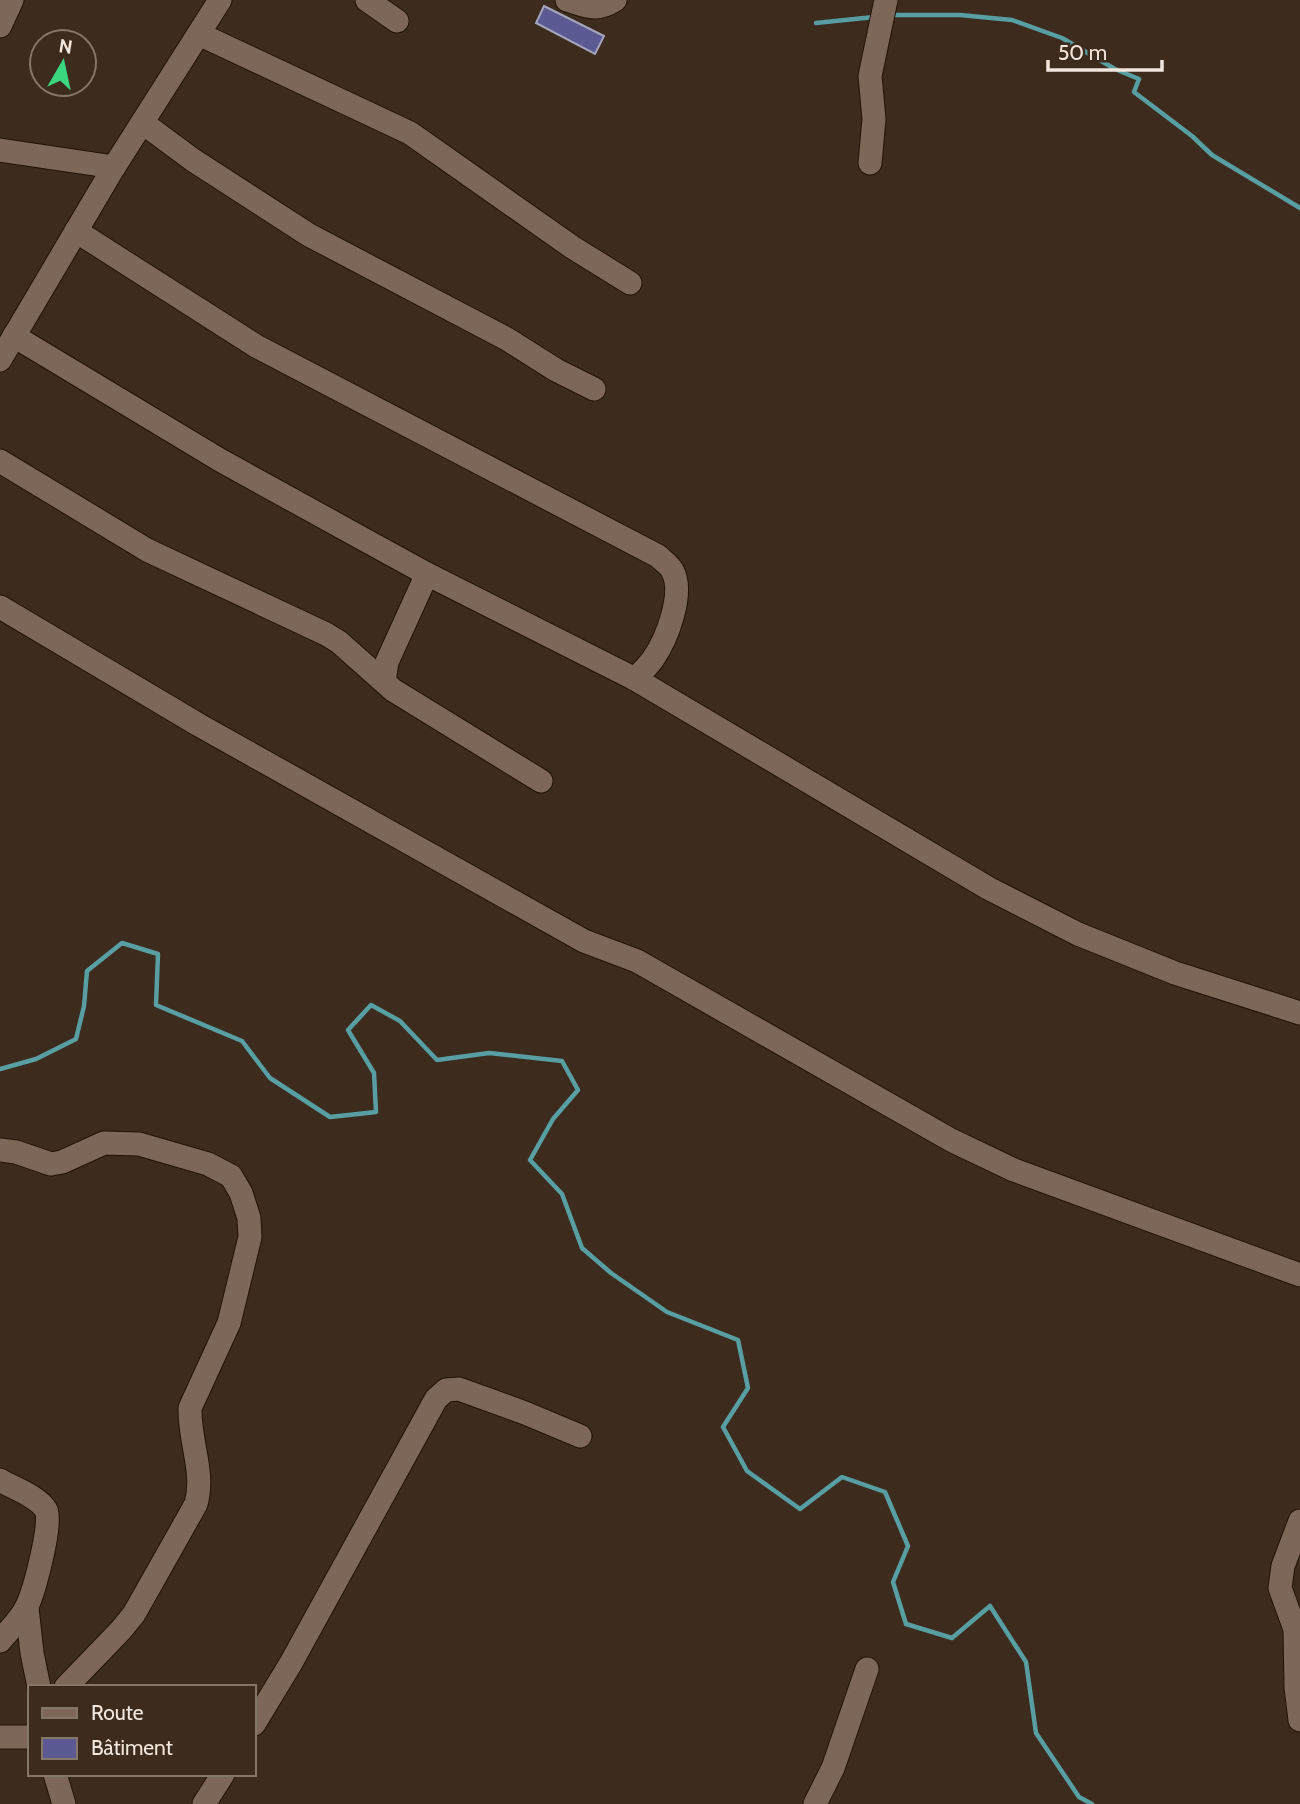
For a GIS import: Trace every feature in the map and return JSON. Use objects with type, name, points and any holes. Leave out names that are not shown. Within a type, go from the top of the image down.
[{"type":"street","points":[[0,26],[12,0]]},
{"type":"street","points":[[367,0],[397,22]]},
{"type":"street","points":[[568,0],[593,8],[604,7],[615,0]]},
{"type":"street","points":[[870,163],[873,119],[870,76],[886,0]]},
{"type":"street","points":[[0,360],[114,167],[199,34],[214,2]]},
{"type":"street","points":[[199,34],[410,133],[572,247],[630,283]]},
{"type":"street","points":[[142,123],[192,160],[309,235],[507,339],[556,370],[594,389]]},
{"type":"street","points":[[0,150],[114,167]]},
{"type":"street","points":[[76,231],[256,346],[658,556],[673,569],[678,585],[674,611],[665,638],[653,660],[635,679]]},
{"type":"street","points":[[14,336],[220,460],[428,574],[635,679],[988,888],[1078,934],[1175,973],[1300,1013]]},
{"type":"street","points":[[0,461],[147,550],[326,634],[380,670],[393,690],[541,781]]},
{"type":"street","points":[[380,670],[428,574]]},
{"type":"street","points":[[0,607],[199,725],[584,941],[637,961],[951,1140],[1014,1170],[1300,1275]]},
{"type":"street","points":[[0,1150],[16,1152],[51,1164],[62,1162],[104,1143],[139,1144],[166,1150],[208,1164],[231,1176],[241,1193],[249,1218],[250,1237],[229,1323],[190,1408],[199,1474],[200,1491],[196,1504],[134,1614],[68,1685]]},
{"type":"street","points":[[256,1721],[291,1663],[436,1399],[446,1390],[459,1389],[580,1436]]},
{"type":"street","points":[[0,1480],[41,1503],[48,1512],[38,1576],[27,1608],[0,1641]]},
{"type":"street","points":[[1300,1521],[1283,1566],[1280,1588],[1297,1630],[1300,1720]]},
{"type":"street","points":[[27,1608],[39,1685]]},
{"type":"street","points":[[815,1804],[833,1768],[867,1668]]},
{"type":"street","points":[[0,1737],[28,1737]]},
{"type":"street","points":[[55,1776],[64,1804]]},
{"type":"street","points":[[204,1804],[222,1776]]},
{"type":"building","points":[[544,6],[604,36],[595,54],[536,23]]},
{"type":"waterway","points":[[890,15],[960,15],[1012,20],[1062,38],[1115,69],[1139,79],[1134,92],[1192,136],[1212,155],[1300,208]]},
{"type":"waterway","points":[[816,23],[874,17]]},
{"type":"waterway","points":[[0,1069],[36,1059],[76,1039],[84,1006],[87,971],[122,943],[158,954],[156,1005],[242,1041],[270,1078],[330,1117],[376,1112],[374,1073],[348,1030],[371,1005],[400,1021],[437,1060],[489,1053],[562,1061],[578,1090],[553,1119],[530,1160],[562,1194],[582,1248],[611,1273],[667,1312],[738,1340],[748,1388],[723,1427],[747,1471],[800,1509],[842,1477],[885,1492],[908,1546],[893,1582],[906,1624],[952,1638],[990,1606],[1026,1662],[1036,1733],[1079,1797],[1092,1804]]}]
